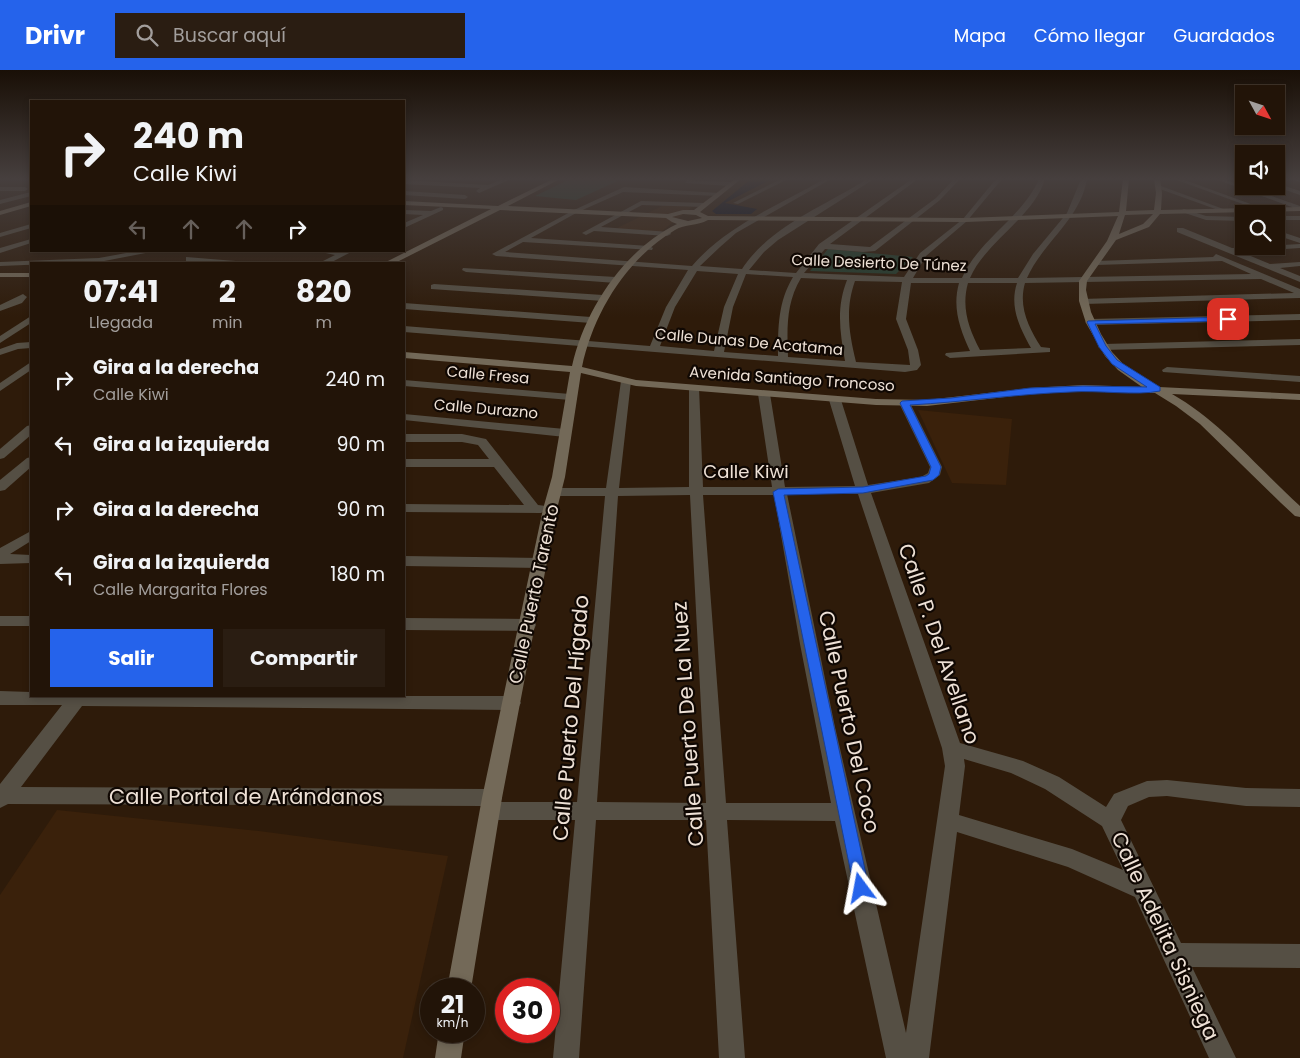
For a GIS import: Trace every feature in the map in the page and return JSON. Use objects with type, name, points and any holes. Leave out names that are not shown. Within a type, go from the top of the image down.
[{"type":"street","points":[[390,262],[464,225]]},
{"type":"street","points":[[520,240],[549,225]]},
{"type":"street","points":[[599,225],[589,231],[668,225]]},
{"type":"street","name":"Calle Puerto Tarento","points":[[461,978],[491,804],[550,509],[556,492],[575,368],[590,320],[603,298],[616,280],[649,248],[669,225]]},
{"type":"street","points":[[654,349],[673,300],[694,267],[717,244],[745,225]]},
{"type":"street","points":[[719,353],[729,305],[745,271],[764,248],[798,225]]},
{"type":"street","points":[[783,359],[784,311],[788,295],[797,275],[822,246],[851,225]]},
{"type":"street","points":[[822,246],[870,249],[904,225]]},
{"type":"street","points":[[907,280],[923,255],[959,225]]},
{"type":"street","points":[[976,354],[961,315],[964,281],[975,260],[1008,225]]},
{"type":"street","points":[[950,354],[1043,351],[1023,324],[1018,302],[1021,281],[1032,262],[1062,225]]},
{"type":"street","points":[[1118,225],[1113,238],[1084,281],[1084,301],[1090,322],[1103,347],[1114,362],[1188,409],[1216,432],[1300,513]]},
{"type":"street","points":[[1113,238],[1145,225]]},
{"type":"street","points":[[0,235],[30,226]]},
{"type":"street","points":[[1180,230],[1300,279]]},
{"type":"street","points":[[1285,235],[1300,241]]},
{"type":"street","points":[[520,240],[649,248]]},
{"type":"street","name":"Calle Desierto De Túnez","points":[[520,240],[493,255],[797,275],[907,280],[1084,281],[1262,276]]},
{"type":"street","points":[[2,249],[30,241]]},
{"type":"street","points":[[1231,251],[1300,246]]},
{"type":"street","points":[[41,262],[99,260],[146,252]]},
{"type":"street","points":[[184,262],[209,252]]},
{"type":"street","points":[[326,262],[347,252]]},
{"type":"street","points":[[12,263],[40,254]]},
{"type":"street","points":[[1096,263],[1219,258],[1300,293]]},
{"type":"street","points":[[189,260],[218,262]]},
{"type":"street","points":[[0,264],[30,262]]},
{"type":"street","points":[[475,264],[431,289],[603,298]]},
{"type":"street","points":[[1268,266],[1300,264]]},
{"type":"street","points":[[458,274],[616,280]]},
{"type":"street","points":[[0,275],[30,275]]},
{"type":"street","points":[[851,365],[842,316],[844,297],[852,277]]},
{"type":"street","name":"Calle Dunas De Acatama","points":[[405,329],[851,365],[913,368],[916,365],[913,350],[901,319],[907,280]]},
{"type":"street","points":[[0,283],[30,282]]},
{"type":"street","points":[[1084,301],[1300,293]]},
{"type":"street","points":[[0,297],[17,296],[23,299],[0,308]]},
{"type":"street","points":[[406,303],[590,320]]},
{"type":"street","points":[[1090,322],[1300,316]]},
{"type":"street","points":[[0,352],[9,340],[30,324]]},
{"type":"street","points":[[9,340],[30,345]]},
{"type":"street","points":[[1103,347],[1300,342]]},
{"type":"street","name":"Avenida Santiago Troncoso","points":[[405,355],[575,368],[626,381],[835,400],[905,403],[1083,388],[1157,389],[1300,397]]},
{"type":"street","points":[[0,388],[30,366]]},
{"type":"street","points":[[1168,370],[1300,379]]},
{"type":"street","name":"Calle Puerto Del Hígado","points":[[566,1058],[612,492],[626,381]]},
{"type":"street","name":"Calle Fresa","points":[[405,383],[570,397]]},
{"type":"street","name":"Calle Puerto De La Nuez","points":[[694,387],[696,491],[732,1058]]},
{"type":"street","name":"Calle Puerto Del Coco","points":[[764,394],[778,492],[844,812],[899,1058]]},
{"type":"street","name":"Calle P. Del Avellano","points":[[835,400],[863,490],[952,748],[955,766],[916,1058]]},
{"type":"street","name":"Calle Kiwi","points":[[556,492],[863,490],[924,480],[934,475],[936,467],[905,403]]},
{"type":"street","name":"Calle Durazno","points":[[405,418],[565,433]]},
{"type":"street","points":[[0,455],[30,430]]},
{"type":"street","points":[[405,438],[462,438],[476,440],[487,446],[534,509]]},
{"type":"street","points":[[0,444],[13,444]]},
{"type":"street","points":[[0,487],[30,462]]},
{"type":"street","points":[[405,463],[498,463]]},
{"type":"street","points":[[405,508],[550,509]]},
{"type":"street","points":[[0,554],[30,536]]},
{"type":"street","points":[[0,559],[30,559]]},
{"type":"street","points":[[405,561],[540,563]]},
{"type":"street","points":[[0,621],[30,621]]},
{"type":"street","points":[[405,624],[528,625]]},
{"type":"street","points":[[0,698],[78,697],[512,703]]},
{"type":"street","points":[[1,796],[78,697]]},
{"type":"street","points":[[952,748],[1016,767],[1043,779],[1110,820]]},
{"type":"street","name":"Calle Adelita Sisniega","points":[[1223,1058],[1110,820],[1121,800],[1147,789],[1167,788],[1246,797],[1300,798]]},
{"type":"street","name":"Calle Portal de Arándanos","points":[[1,796],[491,804],[586,810],[844,812]]},
{"type":"street","points":[[949,821],[1072,859],[1142,889]]},
{"type":"street","points":[[1172,954],[1300,956]]},
{"type":"street","points":[[448,1058],[450,1043]]},
{"type":"shaded area","points":[[623,225],[670,225],[661,232],[615,229]]},
{"type":"shaded area","points":[[918,410],[1012,419],[1006,485],[952,483]]},
{"type":"shaded area","points":[[57,810],[259,831],[448,856],[403,1058],[0,1058],[0,895]]},
{"type":"green space","points":[[828,249],[913,257],[896,274],[810,271]]},
{"type":"route","points":[[861,888],[778,492],[863,490],[930,478],[934,475],[936,467],[905,403],[927,403],[1030,391],[1083,388],[1157,389],[1127,372],[1114,362],[1103,347],[1090,322],[1228,319]]}]
